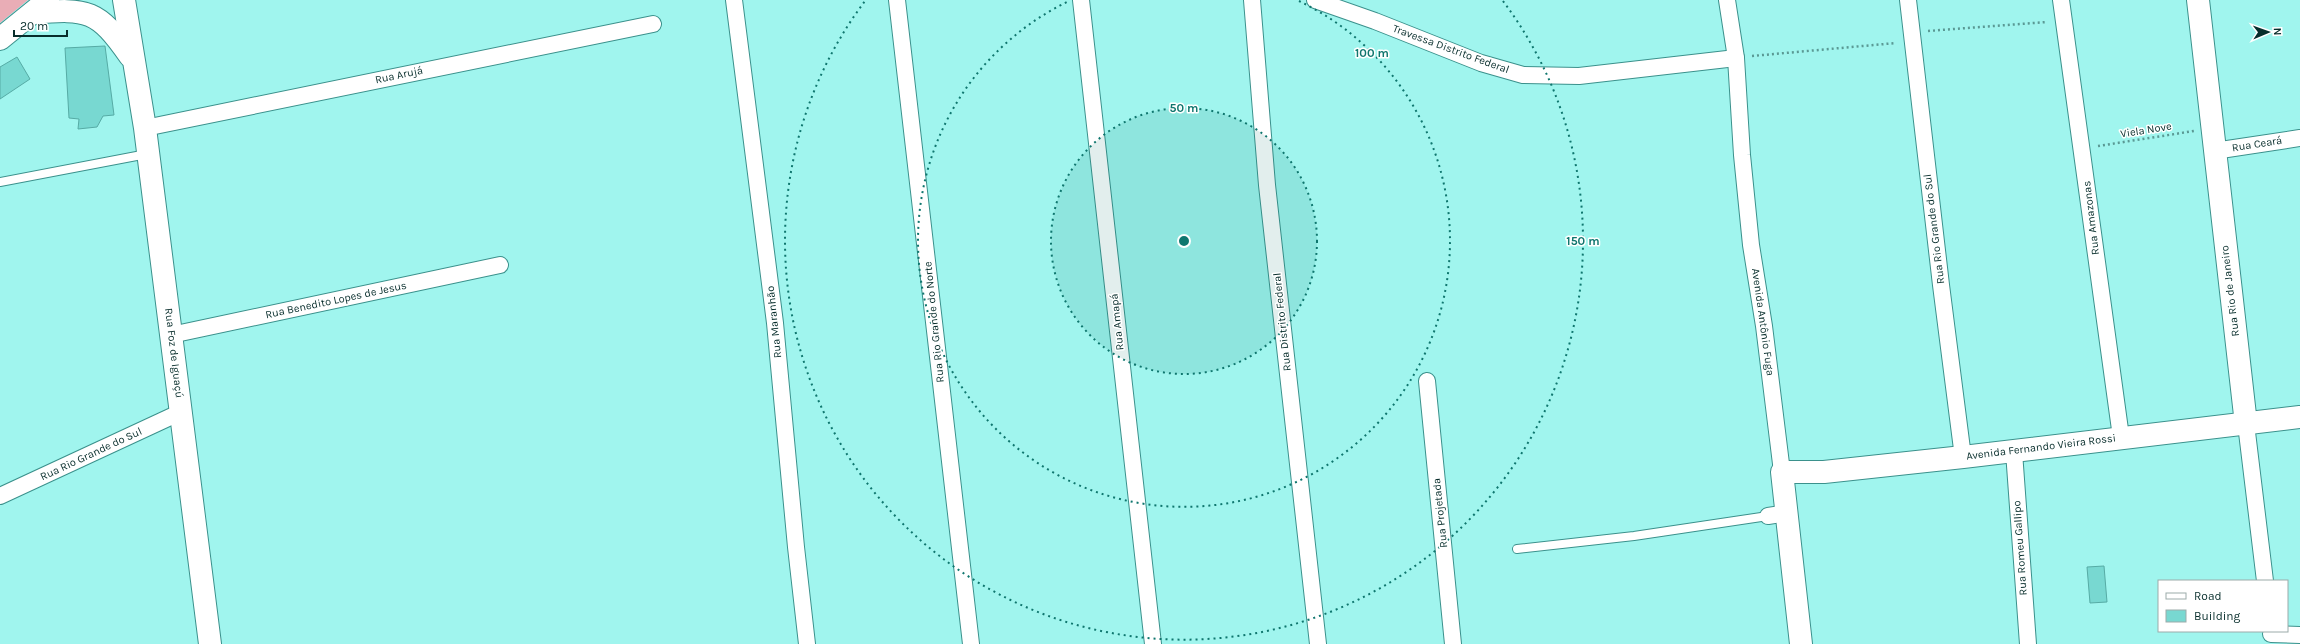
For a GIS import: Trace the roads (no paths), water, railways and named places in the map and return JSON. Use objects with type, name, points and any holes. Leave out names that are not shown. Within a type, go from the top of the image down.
[{"type":"street","name":"Rua Foz de Iguaçú","points":[[124,0],[145,128],[210,644]]},
{"type":"street","name":"Rua Maranhão","points":[[734,0],[775,323],[795,539],[807,644]]},
{"type":"street","name":"Rua Rio Grande do Norte","points":[[897,0],[971,644]]},
{"type":"street","name":"Rua Amapá","points":[[1081,0],[1153,644]]},
{"type":"street","name":"Rua Distrito Federal","points":[[1252,0],[1267,185],[1318,644]]},
{"type":"street","name":"Travessa Distrito Federal","points":[[1314,0],[1375,21],[1481,63],[1523,75],[1579,76],[1736,58]]},
{"type":"street","name":"Avenida Antônio Fuga","points":[[1727,0],[1736,58],[1742,155],[1751,245],[1764,326],[1782,472],[1778,514],[1801,644]]},
{"type":"street","name":"Rua Rio Grande do Sul","points":[[1908,0],[1963,457]]},
{"type":"street","name":"Rua Amazonas","points":[[2061,0],[2083,148],[2104,324],[2121,437]]},
{"type":"street","name":"Rua Rio de Janeiro","points":[[2198,0],[2214,151],[2265,580]]},
{"type":"street","name":"Rua Foz de Iguaçú","points":[[40,7],[82,12],[96,18],[112,31],[134,62]]},
{"type":"street","points":[[0,39],[40,7]]},
{"type":"street","name":"Rua Arujá","points":[[145,128],[653,24]]},
{"type":"street","name":"Rua Ceará","points":[[2214,151],[2300,138]]},
{"type":"street","name":"Rua Benedito Lopes de Jesus","points":[[172,336],[500,265]]},
{"type":"street","name":"Rua Projetada","points":[[1427,381],[1453,644]]},
{"type":"street","name":"Rua Rio Grande do Sul","points":[[0,496],[181,412]]},
{"type":"street","name":"Avenida Fernando Vieira Rossi","points":[[1782,472],[1824,472],[2014,452],[2121,437],[2300,417]]},
{"type":"street","name":"Rua Romeu Gallipo","points":[[2014,452],[2028,644]]},
{"type":"street","points":[[2271,636],[2300,635]]},
{"type":"lane","points":[[0,182],[148,154]]},
{"type":"lane","points":[[1517,549],[1634,536],[1778,514]]}]
